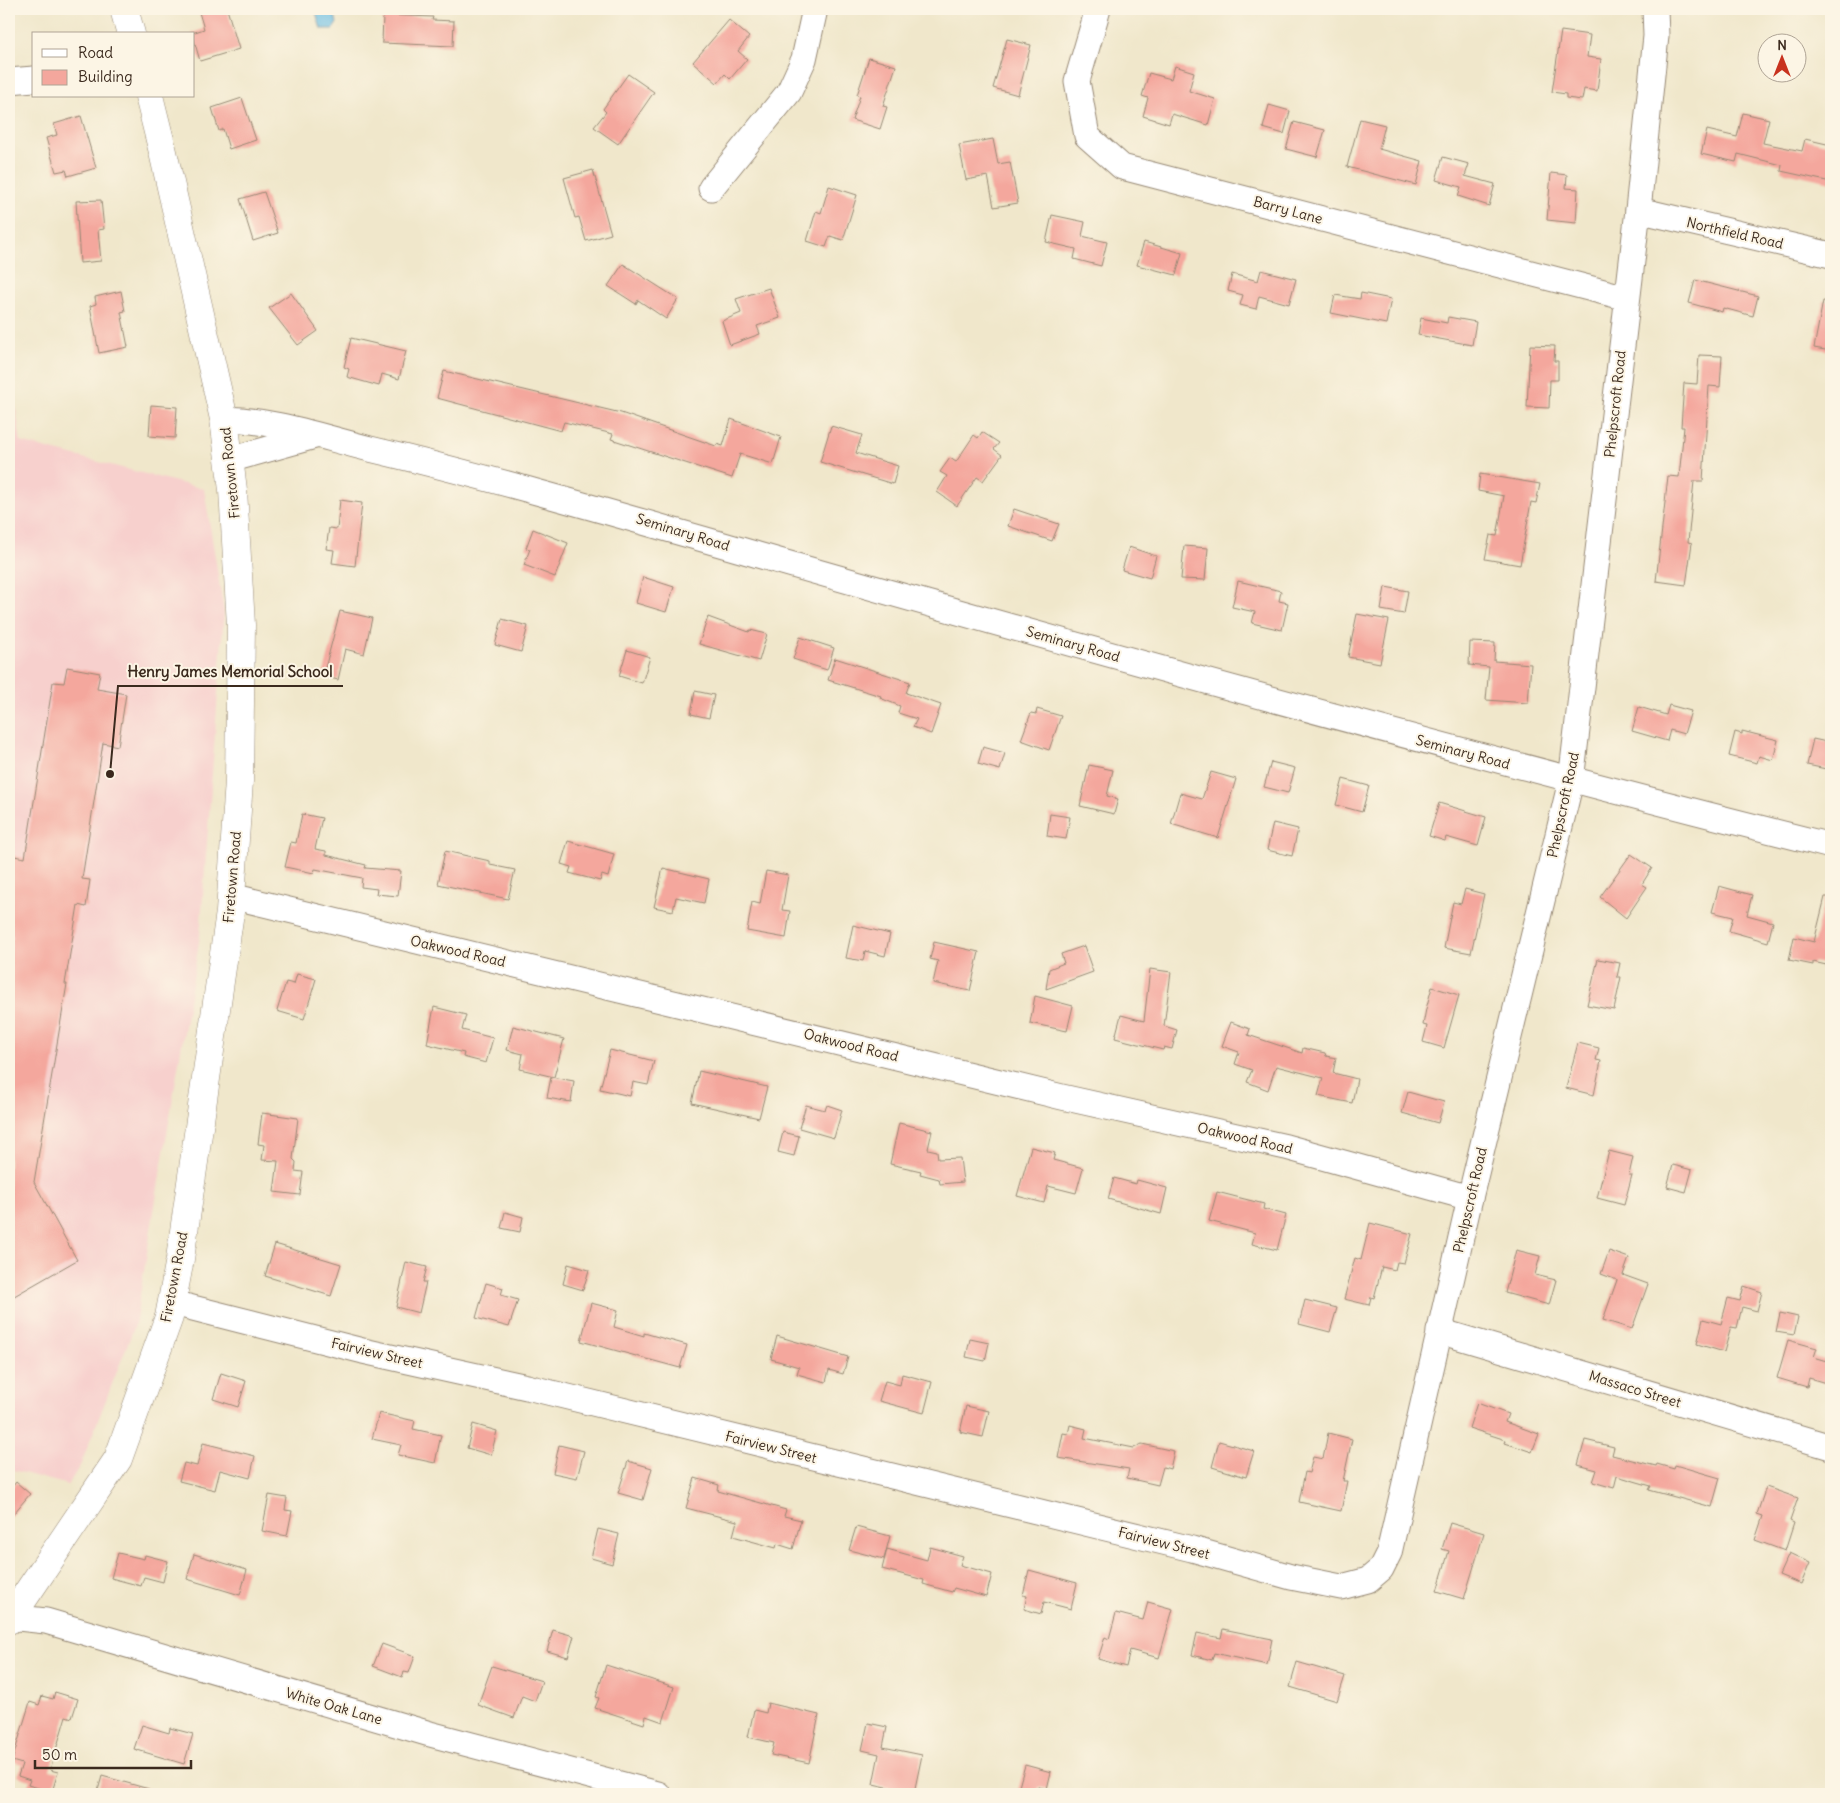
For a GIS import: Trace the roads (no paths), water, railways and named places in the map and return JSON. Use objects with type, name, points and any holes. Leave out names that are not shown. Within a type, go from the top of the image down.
[{"type":"street","points":[[124,9],[130,32]]},
{"type":"street","points":[[711,188],[789,92],[804,59],[815,9]]},
{"type":"street","name":"Barry Lane","points":[[1098,9],[1078,81],[1087,136],[1122,167],[1627,298]]},
{"type":"street","name":"Phelpscroft Road","points":[[1368,1580],[1381,1570],[1389,1554],[1470,1198],[1571,781],[1638,210],[1656,36],[1655,9]]},
{"type":"street","points":[[9,81],[32,79]]},
{"type":"street","name":"Firetown Road","points":[[9,1618],[118,1459],[134,1420],[172,1303],[231,896],[239,780],[241,625],[230,460],[224,419],[164,152],[150,98]]},
{"type":"street","name":"Northfield Road","points":[[1638,210],[1831,255]]},
{"type":"street","name":"Seminary Road","points":[[224,419],[251,419],[287,426],[315,436],[446,467],[641,520],[1306,710],[1571,781],[1831,846]]},
{"type":"street","name":"Seminary Road","points":[[230,460],[315,436]]},
{"type":"street","name":"Oakwood Road","points":[[231,896],[1062,1097],[1286,1147],[1470,1198]]},
{"type":"street","name":"Fairview Street","points":[[172,1303],[363,1351],[527,1387],[1192,1549],[1291,1578],[1341,1587],[1368,1580]]},
{"type":"street","name":"Massaco Street","points":[[1439,1331],[1831,1447]]},
{"type":"street","name":"White Oak Lane","points":[[9,1618],[46,1621],[430,1734],[658,1794]]},
{"type":"water","points":[[315,9],[333,9],[337,23],[333,29],[321,29]]},
{"type":"place","name":"Henry James Memorial School","points":[[110,774]]}]
